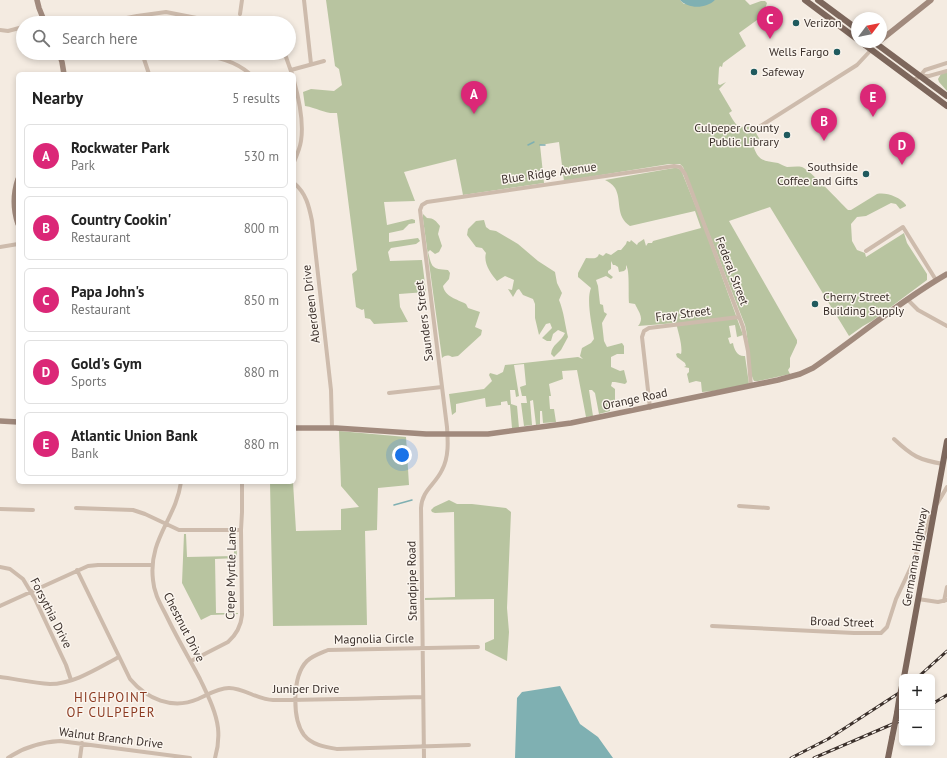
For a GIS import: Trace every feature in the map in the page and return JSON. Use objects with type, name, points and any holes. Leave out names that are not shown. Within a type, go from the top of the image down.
[{"type":"main road","points":[[37,0],[42,16]]},
{"type":"main road","points":[[805,0],[851,34]]},
{"type":"main road","points":[[818,0],[851,25]]},
{"type":"main road","points":[[887,35],[931,0]]},
{"type":"main road","points":[[868,48],[947,106]]},
{"type":"main road","points":[[885,48],[947,96]]},
{"type":"main road","points":[[61,60],[64,72]]},
{"type":"main road","points":[[16,187],[14,204],[16,214]]},
{"type":"main road","name":"Orange Road","points":[[296,428],[332,428],[448,435],[523,430],[571,423],[650,408],[788,378],[813,368],[907,300],[947,274]]},
{"type":"main road","points":[[0,421],[16,422]]},
{"type":"main road","name":"Germanna Highway","points":[[904,674],[947,441]]},
{"type":"main road","points":[[888,758],[899,700]]},
{"type":"street","points":[[240,14],[242,0]]},
{"type":"street","points":[[304,0],[311,64]]},
{"type":"street","points":[[140,16],[166,12],[186,16]]},
{"type":"street","points":[[0,30],[16,30]]},
{"type":"street","points":[[759,127],[857,65],[871,50]]},
{"type":"street","points":[[144,60],[148,72]]},
{"type":"street","points":[[227,60],[240,66],[248,72]]},
{"type":"street","points":[[286,60],[291,72],[311,64],[324,61]]},
{"type":"street","points":[[913,81],[925,70],[947,63]]},
{"type":"street","points":[[920,76],[929,76],[947,70]]},
{"type":"street","points":[[296,92],[300,109],[301,136],[299,150],[296,157]]},
{"type":"street","name":"Blue Ridge Avenue","points":[[422,206],[427,202],[666,167],[680,167]]},
{"type":"street","name":"Federal Street","points":[[680,167],[685,174],[739,317],[746,340],[751,386]]},
{"type":"street","name":"Aberdeen Drive","points":[[296,185],[302,191],[307,200],[312,221],[331,390],[332,428]]},
{"type":"street","name":"Saunders Street","points":[[422,206],[420,210],[448,435]]},
{"type":"street","points":[[866,251],[903,227],[936,280]]},
{"type":"street","points":[[0,247],[16,244]]},
{"type":"street","points":[[907,300],[918,310],[947,326]]},
{"type":"street","name":"Fray Street","points":[[650,408],[642,334],[649,328],[739,317]]},
{"type":"street","points":[[389,393],[442,387]]},
{"type":"street","name":"Standpipe Road","points":[[424,758],[421,504],[424,494],[439,476],[444,466],[447,454],[448,435]]},
{"type":"street","points":[[894,439],[916,457],[928,462],[944,461]]},
{"type":"street","name":"Chestnut Drive","points":[[181,484],[177,499],[155,546],[152,565],[153,584],[157,597],[208,695],[218,727],[218,740],[215,758]]},
{"type":"street","name":"Crepe Myrtle Lane","points":[[191,661],[228,642],[233,638],[241,623],[242,484]]},
{"type":"street","name":"Broad Street","points":[[712,626],[881,633],[887,628],[896,599],[911,567],[924,530],[947,487]]},
{"type":"street","points":[[739,506],[768,508]]},
{"type":"street","points":[[76,508],[132,510],[181,530],[241,530]]},
{"type":"street","points":[[0,509],[34,510]]},
{"type":"street","points":[[0,606],[78,570],[98,565],[152,565]]},
{"type":"street","name":"Forsythia Drive","points":[[0,567],[10,569],[23,579],[31,592],[66,665],[71,680]]},
{"type":"street","name":"Juniper Drive","points":[[78,570],[130,679],[137,687],[154,699],[167,703],[179,704],[195,700],[221,689],[230,688],[272,700],[423,697]]},
{"type":"street","points":[[918,599],[938,602],[946,600],[947,587]]},
{"type":"street","name":"Magnolia Circle","points":[[469,745],[337,749],[315,744],[304,735],[299,726],[297,717],[296,688],[301,669],[307,661],[328,650],[478,647]]},
{"type":"street","points":[[0,677],[50,684],[80,677],[119,657]]},
{"type":"street","name":"Walnut Branch Drive","points":[[8,758],[26,748],[46,742],[82,743],[190,758]]},
{"type":"street","points":[[80,758],[82,743]]},
{"type":"green space","points":[[326,0],[680,0],[684,4],[715,0],[745,0],[750,5],[765,1],[767,3],[764,15],[739,33],[746,46],[723,63],[722,67],[720,66],[719,68],[718,84],[720,85],[726,82],[719,89],[732,111],[729,113],[738,126],[752,126],[760,140],[755,144],[754,148],[758,156],[763,160],[778,163],[787,167],[802,167],[818,180],[848,210],[851,210],[877,194],[893,196],[903,202],[906,206],[900,209],[896,204],[891,203],[866,216],[857,217],[851,224],[852,241],[857,250],[865,253],[866,257],[904,233],[907,243],[927,274],[927,280],[872,321],[849,336],[770,207],[729,221],[797,340],[790,358],[790,367],[788,370],[790,374],[754,381],[751,370],[745,325],[683,167],[680,164],[669,164],[564,181],[559,142],[540,145],[544,183],[463,195],[456,159],[404,172],[415,201],[384,202],[387,225],[412,219],[415,220],[415,223],[409,224],[403,230],[389,233],[389,242],[418,238],[420,241],[416,244],[391,248],[388,252],[390,261],[422,260],[426,292],[399,294],[400,307],[408,322],[374,324],[370,319],[365,318],[364,309],[362,310],[356,307],[352,274],[357,270],[337,113],[328,113],[305,106],[303,92],[311,89],[334,91],[342,85],[339,69],[335,66]]},
{"type":"green space","points":[[947,72],[947,91],[938,79],[941,74]]},
{"type":"green space","points":[[674,168],[681,170],[704,227],[743,335],[737,337],[735,325],[729,326],[731,337],[728,338],[730,344],[733,343],[738,354],[745,356],[749,384],[702,392],[701,382],[696,381],[689,383],[687,374],[689,372],[689,368],[684,367],[686,366],[685,363],[677,357],[676,354],[681,354],[681,347],[676,323],[638,326],[641,317],[635,304],[629,303],[626,265],[626,269],[624,271],[619,272],[618,267],[613,265],[611,261],[611,269],[608,273],[613,277],[611,279],[606,276],[596,280],[600,304],[603,305],[604,312],[607,314],[602,323],[604,341],[607,347],[622,343],[624,346],[624,354],[617,354],[611,357],[611,367],[620,371],[624,370],[627,382],[625,384],[612,382],[611,386],[615,389],[614,408],[610,405],[610,411],[599,414],[595,393],[592,390],[589,390],[593,416],[586,417],[577,370],[562,371],[563,379],[549,384],[551,396],[549,396],[550,409],[554,409],[556,422],[543,423],[542,411],[540,411],[540,424],[536,425],[533,400],[530,401],[532,425],[524,426],[521,403],[527,403],[526,396],[522,396],[520,387],[526,385],[524,364],[514,365],[519,396],[516,397],[515,390],[510,390],[511,404],[517,406],[519,428],[512,428],[510,405],[508,405],[507,401],[501,402],[501,405],[486,407],[485,398],[456,404],[456,412],[452,415],[449,394],[484,389],[492,381],[489,375],[490,373],[497,375],[503,372],[505,365],[578,357],[583,359],[580,356],[582,348],[591,343],[594,339],[589,306],[591,288],[578,277],[578,273],[586,258],[595,258],[599,254],[603,256],[606,253],[611,255],[618,250],[621,250],[627,241],[630,242],[631,240],[637,245],[644,239],[646,246],[648,243],[652,243],[653,241],[701,228],[695,211],[630,226],[622,218],[615,188],[605,180]]},
{"type":"green space","points":[[423,214],[427,218],[435,220],[440,226],[438,234],[442,246],[439,252],[435,254],[430,250],[428,252],[430,261],[435,268],[448,270],[450,273],[449,279],[443,286],[444,290],[452,297],[466,304],[468,308],[480,312],[475,327],[482,330],[481,335],[458,356],[445,356],[442,358],[423,219]]},
{"type":"green space","points":[[484,220],[486,227],[490,230],[496,231],[518,244],[538,261],[555,272],[557,283],[562,293],[559,300],[568,337],[561,350],[554,357],[551,354],[552,351],[565,333],[558,330],[553,334],[551,341],[547,341],[542,338],[552,328],[550,323],[546,324],[539,335],[533,299],[523,295],[519,289],[513,297],[508,289],[512,290],[514,280],[505,276],[497,281],[490,272],[485,257],[486,253],[482,248],[476,247],[467,235],[468,229],[476,221]]},
{"type":"green space","points":[[339,431],[406,437],[409,485],[378,488],[377,530],[365,531],[367,625],[273,626],[270,484],[293,484],[296,531],[341,530],[341,509],[359,507],[341,486]]},
{"type":"green space","points":[[449,500],[457,504],[472,504],[506,508],[511,512],[507,608],[509,632],[507,661],[485,650],[485,643],[494,639],[494,599],[425,600],[425,598],[455,597],[454,512],[435,513],[431,510]]},
{"type":"green space","points":[[184,534],[186,534],[187,557],[234,556],[234,534],[236,536],[237,558],[215,559],[216,613],[238,614],[211,615],[201,620],[182,583]]},
{"type":"water","points":[[680,0],[715,0],[707,5],[697,7],[683,3]]},
{"type":"water","points":[[560,686],[580,724],[598,737],[613,758],[515,758],[517,698],[522,692]]},
{"type":"waterway","points":[[528,145],[534,142]]},
{"type":"waterway","points":[[540,145],[545,145]]},
{"type":"waterway","points":[[394,505],[412,500]]},
{"type":"railway","points":[[921,674],[947,651]]},
{"type":"railway","points":[[791,758],[828,739],[899,693]]},
{"type":"railway","points":[[935,702],[947,695]]},
{"type":"railway","points":[[814,758],[899,721]]},
{"type":"place","name":"Verizon","points":[[796,23]]},
{"type":"place","name":"Papa John's","points":[[770,39]]},
{"type":"place","name":"Wells Fargo","points":[[837,52]]},
{"type":"place","name":"Safeway","points":[[754,72]]},
{"type":"place","name":"Rockwater Park","points":[[474,114]]},
{"type":"place","name":"Atlantic Union Bank","points":[[873,117]]},
{"type":"place","name":"Culpeper County Public Library","points":[[787,135]]},
{"type":"place","name":"Country Cookin'","points":[[824,141]]},
{"type":"place","name":"Gold's Gym","points":[[902,165]]},
{"type":"place","name":"Southside Coffee and Gifts","points":[[866,174]]},
{"type":"place","name":"Cherry Street Building Supply","points":[[815,304]]},
{"type":"district","name":"HIGHPOINT OF CULPEPER","points":[[111,704]]}]
